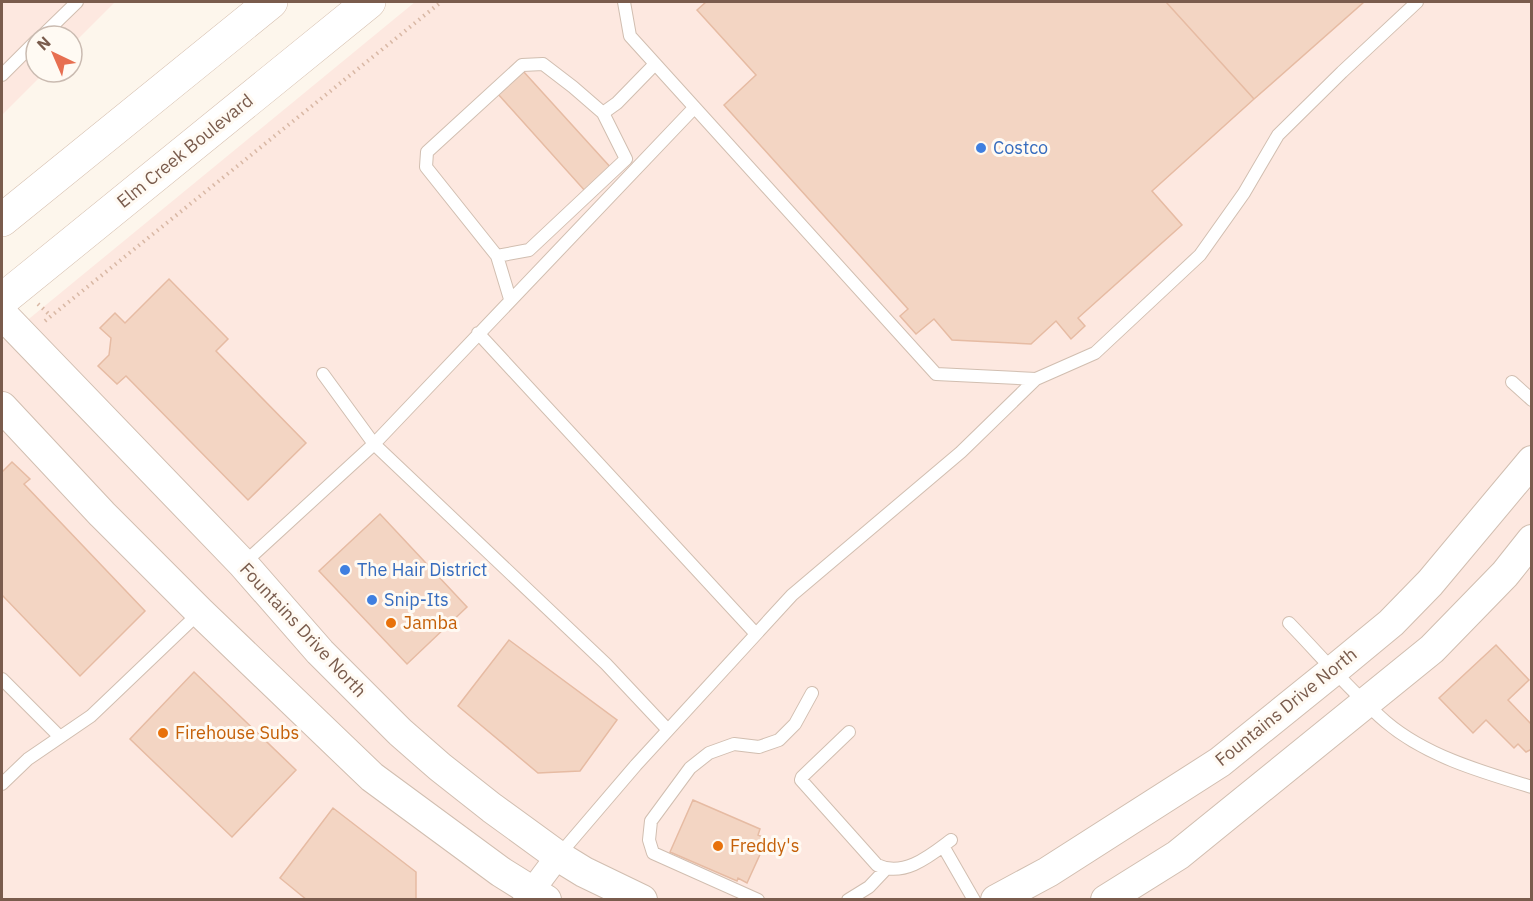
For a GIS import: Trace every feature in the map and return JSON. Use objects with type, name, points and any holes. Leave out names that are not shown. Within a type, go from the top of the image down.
[{"type":"main road","points":[[2,220],[271,2]]},
{"type":"main road","name":"Elm Creek Boulevard","points":[[2,300],[369,2]]},
{"type":"street","name":"Fountains Drive North","points":[[2,314],[243,564],[320,652],[400,732],[483,801],[558,856],[584,872],[642,900]]},
{"type":"street","points":[[2,407],[102,514],[200,612],[372,777],[534,897],[558,856]]},
{"type":"street","name":"Fountains Drive North","points":[[996,900],[1048,872],[1220,762],[1334,670],[1391,623],[1430,584],[1532,461]]},
{"type":"street","points":[[1106,900],[1178,855],[1432,649],[1505,574],[1532,540]]},
{"type":"lane","points":[[54,24],[77,2]]},
{"type":"lane","points":[[624,2],[630,36],[936,374],[1036,379]]},
{"type":"lane","points":[[558,856],[668,730],[792,595],[961,452],[1036,379],[1095,353],[1200,255],[1244,193],[1278,135],[1417,2]]},
{"type":"lane","points":[[2,75],[24,54]]},
{"type":"lane","points":[[497,256],[528,250],[626,159],[603,113],[543,64],[522,65],[427,152],[426,167],[497,256],[510,299]]},
{"type":"lane","points":[[603,113],[617,103],[655,64]]},
{"type":"lane","points":[[243,564],[374,444],[694,108]]},
{"type":"lane","points":[[478,333],[756,634]]},
{"type":"lane","points":[[323,374],[374,444],[606,664],[668,730]]},
{"type":"lane","points":[[1512,382],[1532,400]]},
{"type":"lane","points":[[2,784],[28,759],[91,716],[200,612]]},
{"type":"lane","points":[[1289,623],[1386,723],[1418,744],[1456,761],[1532,787]]},
{"type":"lane","points":[[2,680],[60,737]]},
{"type":"lane","points":[[758,900],[653,853],[649,840],[651,821],[696,763],[709,753],[734,744],[759,747],[779,740],[795,724],[812,693]]},
{"type":"lane","points":[[849,732],[801,780],[877,865],[886,869],[894,870],[924,860],[947,843],[974,900]]},
{"type":"lane","points":[[848,900],[869,887],[886,869]]},
{"type":"path","points":[[25,337],[441,2]]},
{"type":"shaded area","points":[[2,2],[115,2],[84,33],[84,24],[24,24],[24,84],[33,84],[2,115]]},
{"type":"shaded area","points":[[415,2],[1531,2],[1531,899],[2,900],[2,341]]},
{"type":"building","name":"Costco","points":[[706,2],[1166,2],[1254,99],[1152,191],[1182,225],[1078,318],[1085,326],[1071,339],[1056,321],[1031,344],[952,340],[934,319],[916,334],[900,316],[908,309],[724,105],[756,75],[697,10]]},
{"type":"building","points":[[1166,2],[1364,2],[1254,99]]},
{"type":"building","points":[[523,71],[612,169],[586,192],[498,94]]},
{"type":"building","points":[[169,279],[228,339],[216,351],[306,443],[248,500],[126,376],[117,384],[98,366],[109,355],[111,338],[100,328],[115,313],[125,323]]},
{"type":"building","points":[[12,462],[30,479],[24,484],[145,611],[80,676],[2,595],[2,472]]},
{"type":"building","points":[[380,514],[467,607],[407,664],[319,571]]},
{"type":"building","points":[[509,640],[617,720],[580,771],[538,773],[458,706]]},
{"type":"building","points":[[1496,645],[1529,680],[1508,700],[1532,725],[1532,749],[1526,752],[1518,744],[1514,748],[1486,720],[1473,733],[1439,698]]},
{"type":"building","points":[[194,672],[296,770],[232,837],[130,739]]},
{"type":"building","name":"Freddy's","points":[[693,800],[760,829],[758,835],[767,839],[747,883],[738,878],[737,881],[670,852]]},
{"type":"building","points":[[333,808],[416,872],[416,900],[307,900],[280,878]]},
{"type":"place","name":"Costco","points":[[981,148]]},
{"type":"place","name":"The Hair District","points":[[345,570]]},
{"type":"place","name":"Snip-Its","points":[[372,600]]},
{"type":"place","name":"Jamba","points":[[391,623]]},
{"type":"place","name":"Firehouse Subs","points":[[163,733]]},
{"type":"place","name":"Freddy's","points":[[718,846]]}]
